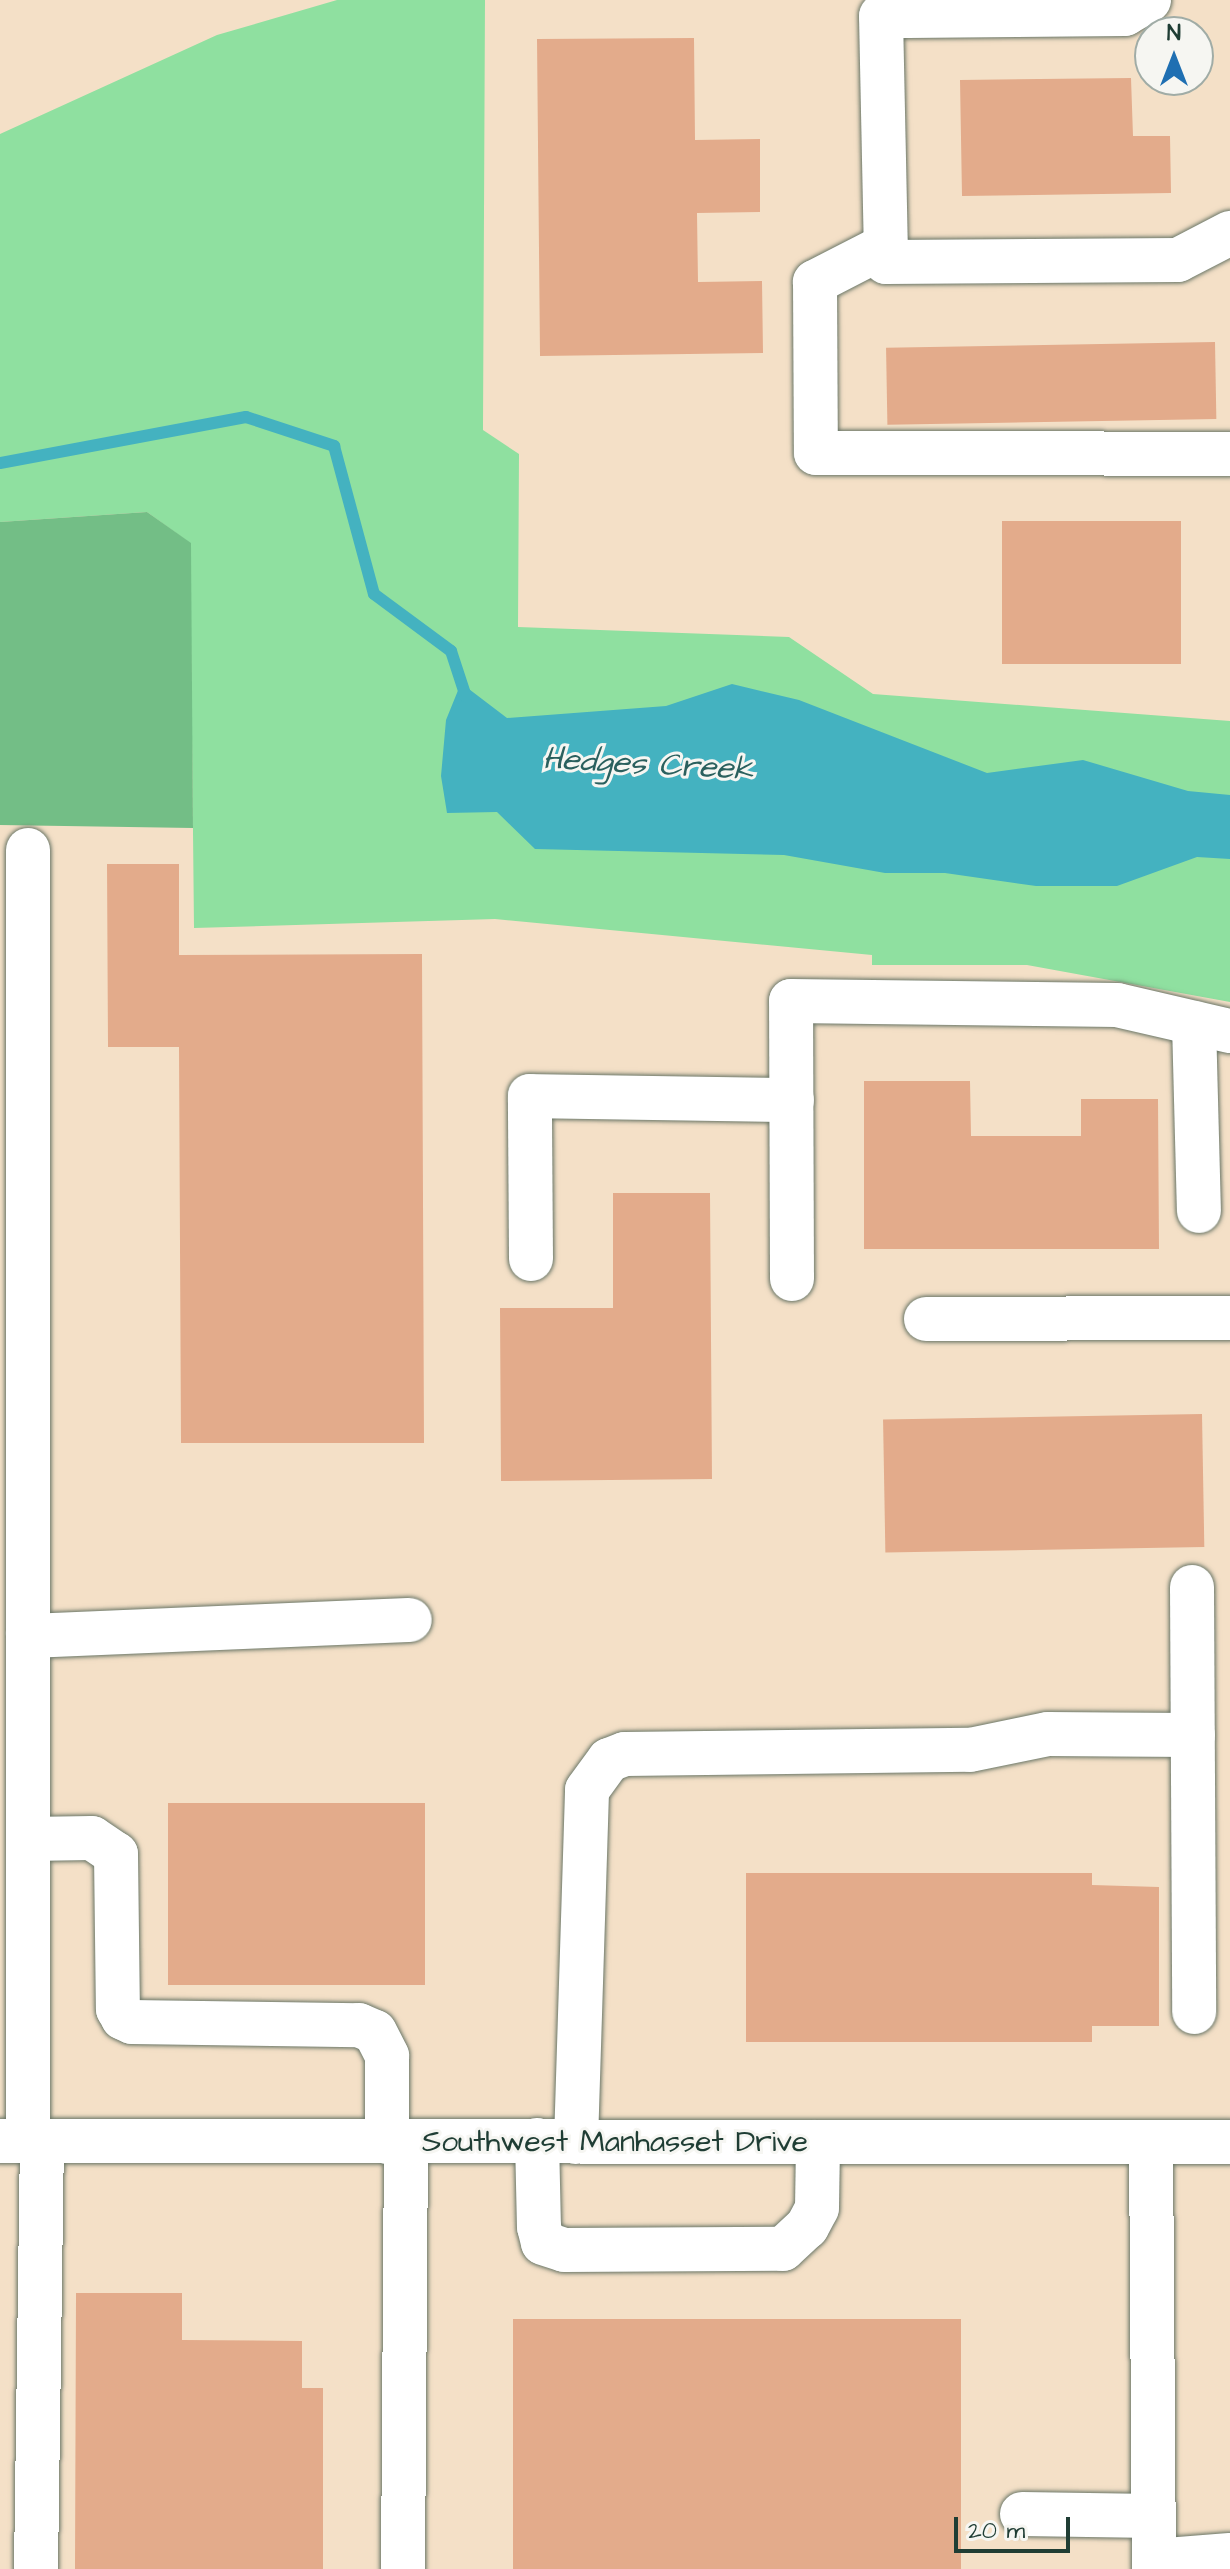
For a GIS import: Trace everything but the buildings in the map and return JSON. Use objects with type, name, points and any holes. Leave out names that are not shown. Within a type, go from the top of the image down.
[{"type":"street","points":[[1149,0],[1125,14],[881,16],[886,262],[1178,260],[1230,233]]},
{"type":"street","points":[[885,246],[815,282],[816,453],[1230,454]]},
{"type":"street","points":[[28,850],[14,940],[14,1229],[18,1619],[28,1839],[23,2141],[36,2569]]},
{"type":"street","points":[[792,1279],[791,1001],[1117,1005],[1212,1027],[1199,1211]]},
{"type":"street","points":[[531,1259],[530,1096],[792,1100]]},
{"type":"street","points":[[926,1319],[1230,1318]]},
{"type":"street","points":[[1192,1587],[1205,1718],[1194,2012]]},
{"type":"street","points":[[18,1619],[410,1620]]},
{"type":"street","points":[[818,2142],[817,2208],[807,2227],[783,2249],[564,2250],[543,2243],[539,2227],[577,2058],[587,1790],[609,1760],[625,1754],[970,1750],[1048,1734],[1205,1718]]},
{"type":"street","points":[[28,1839],[92,1838],[116,1854],[118,2009],[123,2018],[132,2022],[359,2025],[375,2032],[387,2056],[397,2142],[403,2569]]},
{"type":"street","name":"Southwest Manhasset Drive","points":[[23,2141],[1230,2142]]},
{"type":"street","points":[[1151,2143],[1154,2565],[1230,2555]]},
{"type":"street","points":[[1022,2514],[1154,2516]]},
{"type":"green space","points":[[337,0],[485,0],[483,430],[519,454],[518,627],[789,637],[873,694],[1230,721],[1230,1002],[1027,965],[872,965],[872,955],[495,919],[194,928],[190,543],[147,512],[0,522],[0,134],[217,35]]},
{"type":"green space","points":[[147,512],[191,543],[193,828],[0,825],[0,522]]},
{"type":"water","points":[[461,683],[507,718],[666,706],[732,684],[799,700],[987,773],[1083,760],[1188,791],[1230,795],[1230,859],[1197,857],[1117,886],[1036,886],[945,873],[885,873],[784,855],[535,849],[497,812],[447,813],[441,776],[446,720]]},
{"type":"waterway","name":"Hedges Creek","points":[[0,463],[246,417],[334,446],[374,594],[451,651],[466,697]]}]
